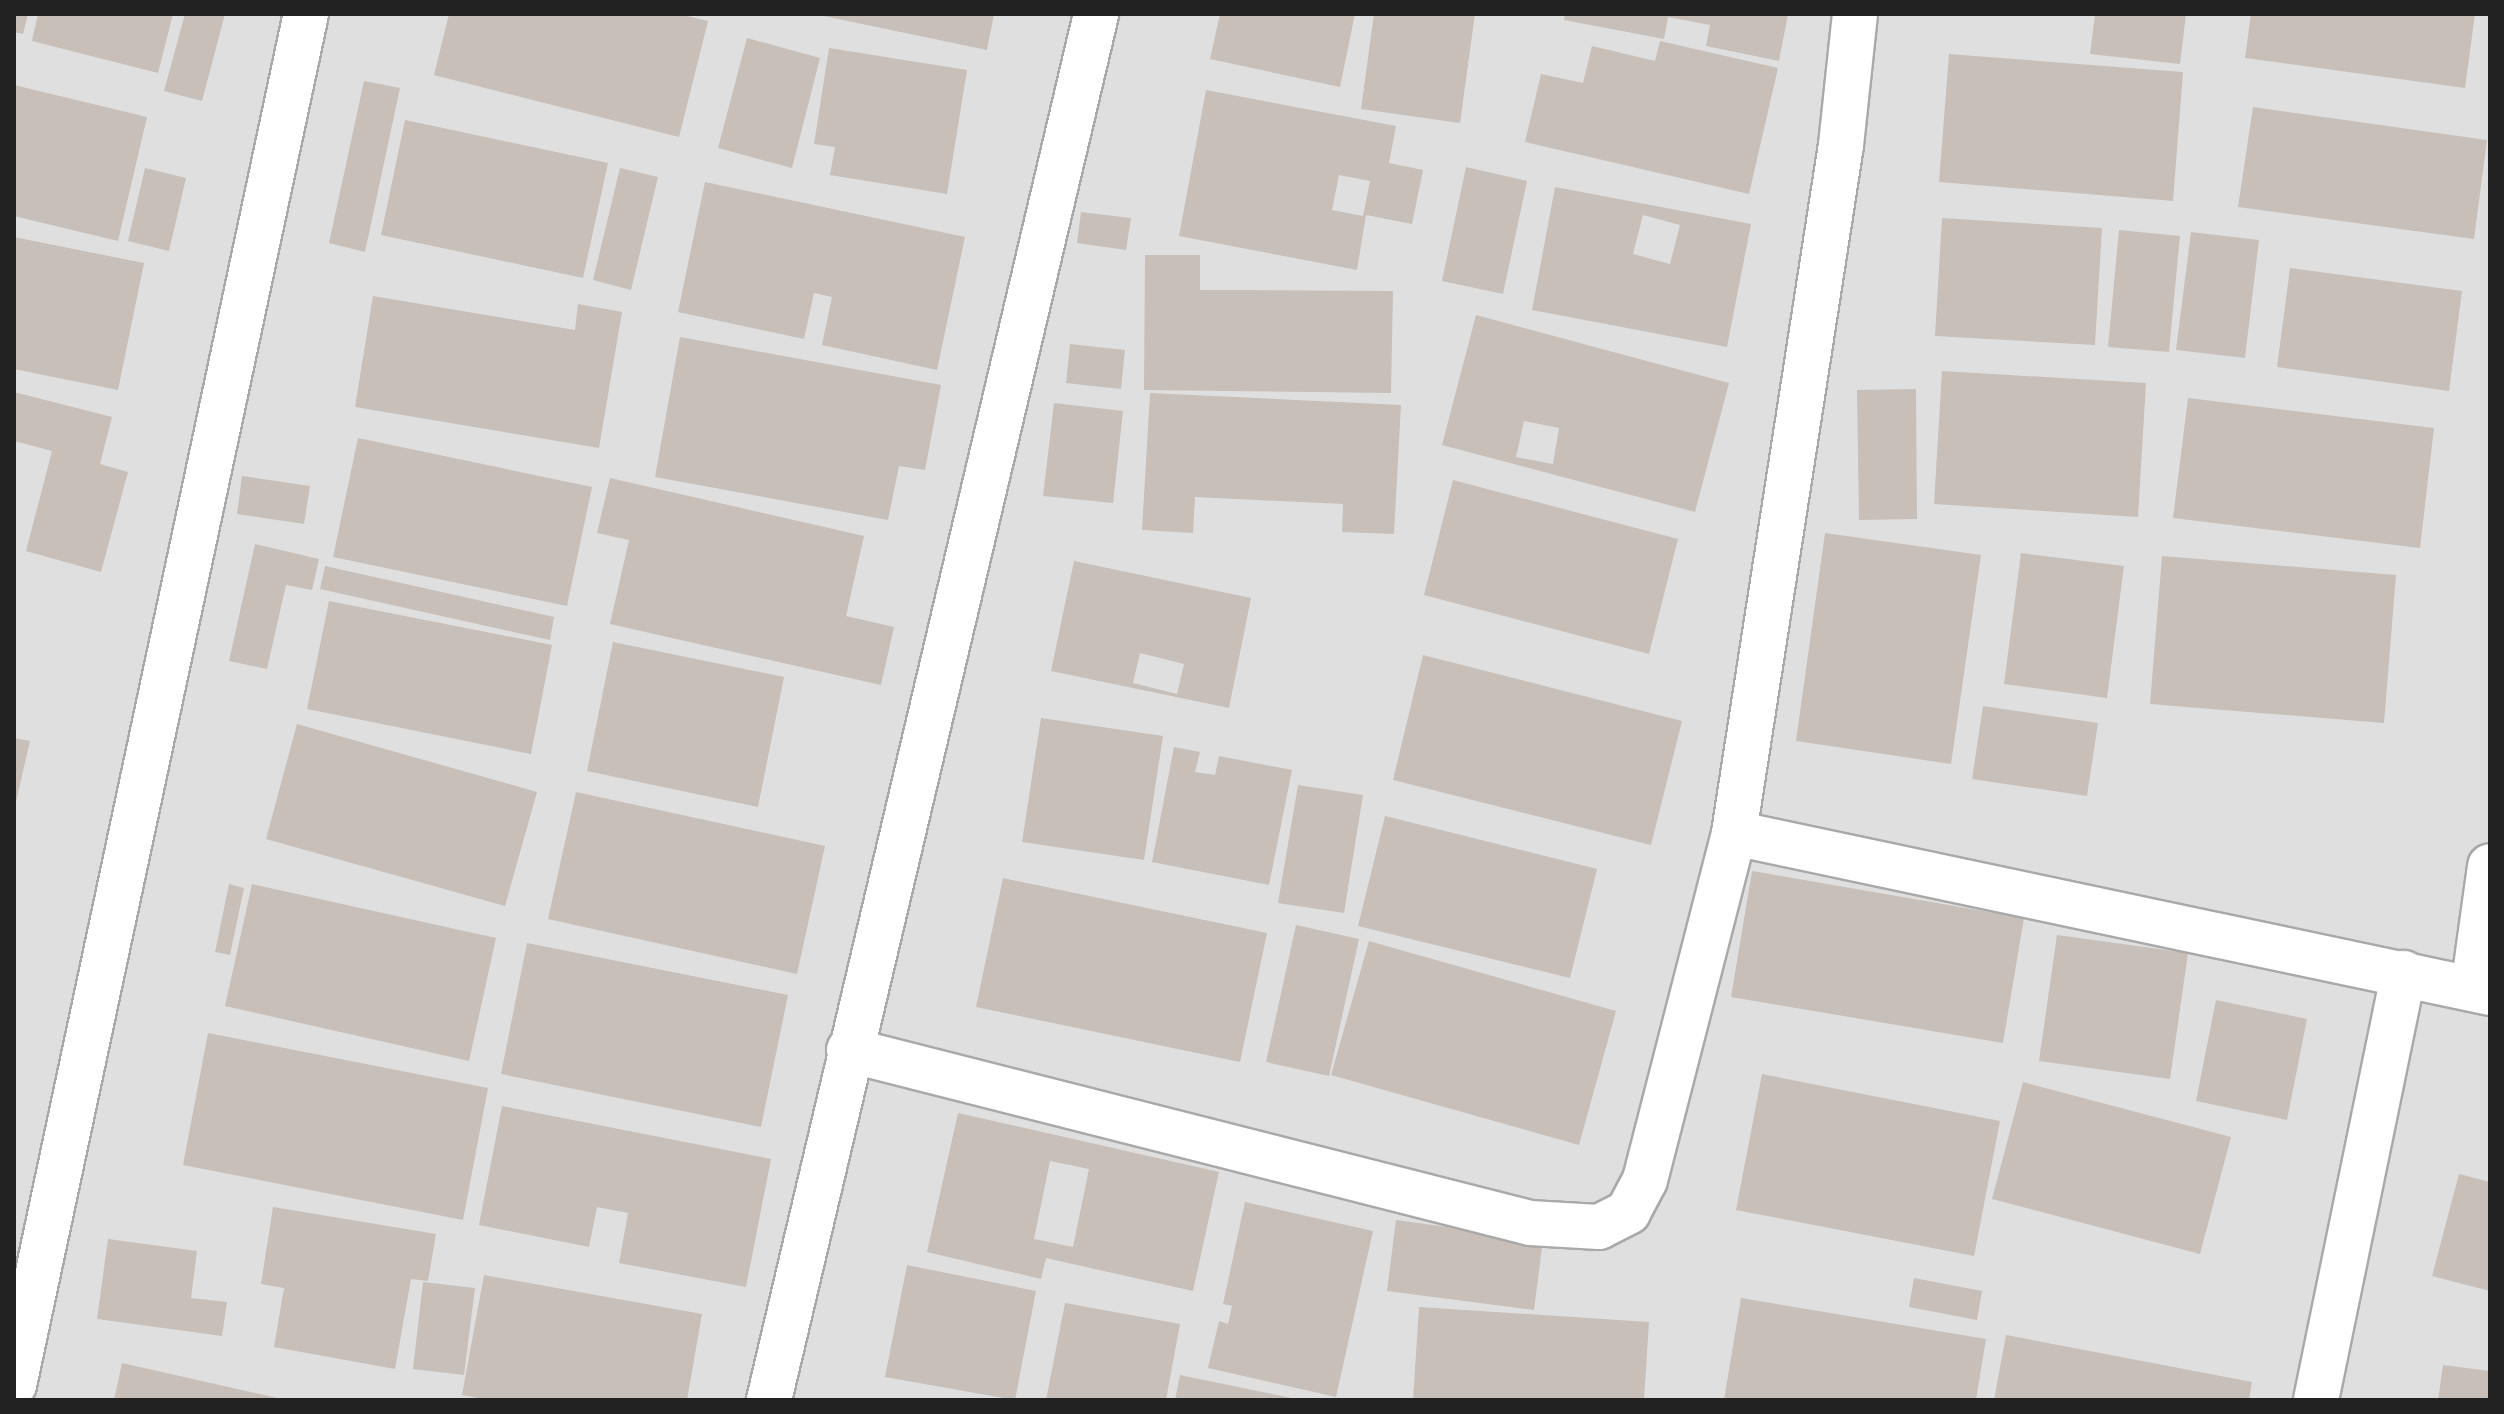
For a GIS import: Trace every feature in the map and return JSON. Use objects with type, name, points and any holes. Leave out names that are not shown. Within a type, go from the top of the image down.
[{"type":"street","points":[[14,1385],[306,14]]},
{"type":"street","points":[[769,1400],[849,1050],[1096,14]]},
{"type":"street","points":[[849,1050],[1530,1223],[1599,1227],[1628,1212],[1645,1180],[1734,833],[1841,145],[1855,14]]},
{"type":"street","points":[[1734,833],[2482,991],[2490,866]]},
{"type":"street","points":[[2316,1400],[2404,973]]},
{"type":"shaded area","points":[[14,14],[2490,14],[2490,1400],[14,1400]]},
{"type":"building","points":[[14,14],[28,14],[23,34],[14,32]]},
{"type":"building","points":[[38,14],[173,14],[158,73],[32,41]]},
{"type":"building","points":[[185,14],[225,14],[202,101],[164,91]]},
{"type":"building","points":[[449,14],[679,14],[708,21],[679,137],[434,75]]},
{"type":"building","points":[[814,14],[994,14],[987,50]]},
{"type":"building","points":[[1220,14],[1355,14],[1340,87],[1210,59]]},
{"type":"building","points":[[1374,14],[1475,14],[1460,123],[1361,109]]},
{"type":"building","points":[[1565,14],[1788,14],[1779,61],[1706,46],[1710,25],[1668,17],[1664,39],[1564,20]]},
{"type":"building","points":[[2095,14],[2186,14],[2180,64],[2090,54]]},
{"type":"building","points":[[2251,14],[2475,14],[2465,88],[2245,58]]},
{"type":"building","points":[[747,38],[820,58],[792,168],[718,148]]},
{"type":"building","points":[[1660,41],[1778,68],[1749,194],[1525,142],[1541,74],[1583,83],[1592,46],[1655,61]]},
{"type":"building","points":[[829,48],[967,70],[947,194],[830,175],[835,147],[814,144]]},
{"type":"building","points":[[1949,54],[2183,72],[2173,201],[1939,182]]},
{"type":"building","points":[[364,81],[400,88],[365,252],[329,243]]},
{"type":"building","points":[[14,85],[147,117],[118,241],[14,216]]},
{"type":"building","points":[[1206,90],[1396,126],[1389,163],[1423,170],[1412,224],[1366,215],[1357,270],[1179,236]],"holes":[[[1339,175],[1370,181],[1363,216],[1332,210]]]},
{"type":"building","points":[[2253,107],[2487,140],[2474,239],[2238,207]]},
{"type":"building","points":[[405,120],[608,163],[583,278],[381,235]]},
{"type":"building","points":[[1466,167],[1527,181],[1503,294],[1442,281]]},
{"type":"building","points":[[145,168],[186,178],[169,251],[128,241]]},
{"type":"building","points":[[620,168],[658,177],[631,290],[593,280]]},
{"type":"building","points":[[705,182],[965,237],[937,370],[822,345],[832,297],[814,293],[804,339],[678,312]]},
{"type":"building","points":[[1555,187],[1751,224],[1727,347],[1532,310]],"holes":[[[1643,215],[1680,225],[1670,264],[1633,254]]]},
{"type":"building","points":[[1081,212],[1131,218],[1126,250],[1077,243]]},
{"type":"building","points":[[1942,218],[2102,228],[2095,345],[1935,336]]},
{"type":"building","points":[[2119,230],[2180,236],[2169,352],[2108,347]]},
{"type":"building","points":[[2191,232],[2259,240],[2245,358],[2176,350]]},
{"type":"building","points":[[14,237],[144,263],[118,390],[14,369]]},
{"type":"building","points":[[1145,255],[1200,255],[1200,290],[1393,291],[1391,393],[1144,390]]},
{"type":"building","points":[[2290,268],[2462,291],[2449,391],[2277,367]]},
{"type":"building","points":[[373,296],[575,330],[578,304],[622,312],[599,448],[355,407]]},
{"type":"building","points":[[1476,315],[1729,383],[1695,512],[1442,445]],"holes":[[[1524,421],[1559,428],[1553,464],[1516,457]]]},
{"type":"building","points":[[680,337],[941,385],[925,470],[899,466],[888,520],[655,477]]},
{"type":"building","points":[[1070,344],[1125,350],[1121,389],[1066,383]]},
{"type":"building","points":[[1942,371],[2146,383],[2138,517],[1934,504]]},
{"type":"building","points":[[1916,389],[1917,519],[1859,520],[1857,390]]},
{"type":"building","points":[[14,392],[112,417],[100,464],[128,472],[101,572],[26,551],[52,451],[14,441]]},
{"type":"building","points":[[1150,393],[1401,405],[1394,534],[1342,532],[1343,504],[1195,497],[1193,533],[1142,530]]},
{"type":"building","points":[[2188,398],[2434,428],[2420,548],[2173,518]]},
{"type":"building","points":[[1054,403],[1123,411],[1113,503],[1043,496]]},
{"type":"building","points":[[358,438],[592,487],[567,606],[333,557]]},
{"type":"building","points":[[242,476],[310,486],[304,524],[237,514]]},
{"type":"building","points":[[610,478],[864,536],[846,616],[894,627],[881,685],[610,624],[629,540],[597,533]]},
{"type":"building","points":[[1453,480],[1678,539],[1649,654],[1424,595]]},
{"type":"building","points":[[1825,533],[1981,555],[1951,764],[1796,741]]},
{"type":"building","points":[[255,544],[319,559],[312,590],[286,585],[267,669],[229,661]]},
{"type":"building","points":[[2021,553],[2124,566],[2107,698],[2004,684]]},
{"type":"building","points":[[2162,556],[2396,575],[2384,723],[2150,704]]},
{"type":"building","points":[[1074,561],[1251,598],[1229,708],[1051,671]],"holes":[[[1140,653],[1184,664],[1177,694],[1133,683]]]},
{"type":"building","points":[[325,566],[554,617],[550,640],[320,589]]},
{"type":"building","points":[[329,601],[552,645],[531,754],[307,709]]},
{"type":"building","points":[[613,642],[784,677],[758,807],[587,771]]},
{"type":"building","points":[[1423,655],[1682,721],[1651,845],[1393,780]]},
{"type":"building","points":[[1983,706],[2098,723],[2087,796],[1972,779]]},
{"type":"building","points":[[1041,718],[1163,736],[1144,860],[1022,842]]},
{"type":"building","points":[[297,724],[537,792],[505,906],[266,839]]},
{"type":"building","points":[[14,738],[30,741],[15,806],[14,806]]},
{"type":"building","points":[[1174,747],[1200,752],[1195,772],[1215,775],[1219,756],[1292,770],[1269,885],[1152,862]]},
{"type":"building","points":[[1298,785],[1363,795],[1344,913],[1278,903]]},
{"type":"building","points":[[576,792],[825,846],[797,974],[548,919]]},
{"type":"building","points":[[1385,816],[1597,869],[1570,978],[1358,926]]},
{"type":"building","points":[[1752,871],[2024,918],[2003,1043],[1731,997]]},
{"type":"building","points":[[1003,878],[1267,933],[1240,1062],[976,1007]]},
{"type":"building","points":[[229,884],[244,888],[230,955],[215,952]]},
{"type":"building","points":[[252,884],[496,938],[469,1061],[225,1006]]},
{"type":"building","points":[[1296,925],[1359,939],[1329,1076],[1266,1062]]},
{"type":"building","points":[[2057,935],[2188,953],[2170,1079],[2039,1061]]},
{"type":"building","points":[[1369,941],[1616,1011],[1579,1145],[1331,1075]]},
{"type":"building","points":[[527,943],[788,995],[761,1127],[501,1074]]},
{"type":"building","points":[[2216,1000],[2307,1019],[2287,1120],[2196,1101]]},
{"type":"building","points":[[208,1033],[488,1088],[463,1220],[183,1165]]},
{"type":"building","points":[[1762,1074],[2000,1121],[1974,1256],[1736,1210]]},
{"type":"building","points":[[2023,1082],[2231,1137],[2200,1254],[1992,1199]]},
{"type":"building","points":[[502,1106],[771,1159],[746,1287],[619,1263],[628,1213],[597,1207],[589,1247],[479,1225]]},
{"type":"building","points":[[958,1113],[1219,1172],[1193,1291],[1046,1258],[1041,1279],[927,1252]],"holes":[[[1050,1161],[1089,1169],[1073,1247],[1034,1239]]]},
{"type":"building","points":[[2459,1174],[2490,1182],[2490,1291],[2432,1276]]},
{"type":"building","points":[[1245,1202],[1373,1231],[1336,1397],[1208,1368],[1219,1321],[1228,1324],[1232,1306],[1223,1304]]},
{"type":"building","points":[[273,1207],[436,1234],[428,1281],[411,1279],[395,1369],[274,1347],[284,1288],[261,1284]]},
{"type":"building","points":[[1396,1220],[1543,1240],[1534,1310],[1387,1291]]},
{"type":"building","points":[[108,1239],[197,1251],[191,1298],[227,1302],[222,1336],[97,1319]]},
{"type":"building","points":[[907,1265],[1036,1291],[1015,1400],[885,1377]]},
{"type":"building","points":[[484,1275],[702,1314],[687,1400],[488,1400],[462,1395]]},
{"type":"building","points":[[1914,1278],[1982,1291],[1977,1320],[1909,1307]]},
{"type":"building","points":[[423,1282],[475,1288],[464,1375],[413,1369]]},
{"type":"building","points":[[1741,1298],[1986,1339],[1976,1400],[1724,1400]]},
{"type":"building","points":[[1065,1303],[1180,1324],[1166,1400],[1046,1400]]},
{"type":"building","points":[[1419,1307],[1649,1322],[1644,1400],[1413,1400]]},
{"type":"building","points":[[2006,1335],[2252,1382],[2249,1400],[1994,1400]]},
{"type":"building","points":[[122,1363],[282,1399],[282,1400],[114,1400]]},
{"type":"building","points":[[2443,1365],[2490,1371],[2490,1400],[2438,1400]]},
{"type":"building","points":[[1180,1375],[1296,1399],[1296,1400],[1175,1400]]}]
